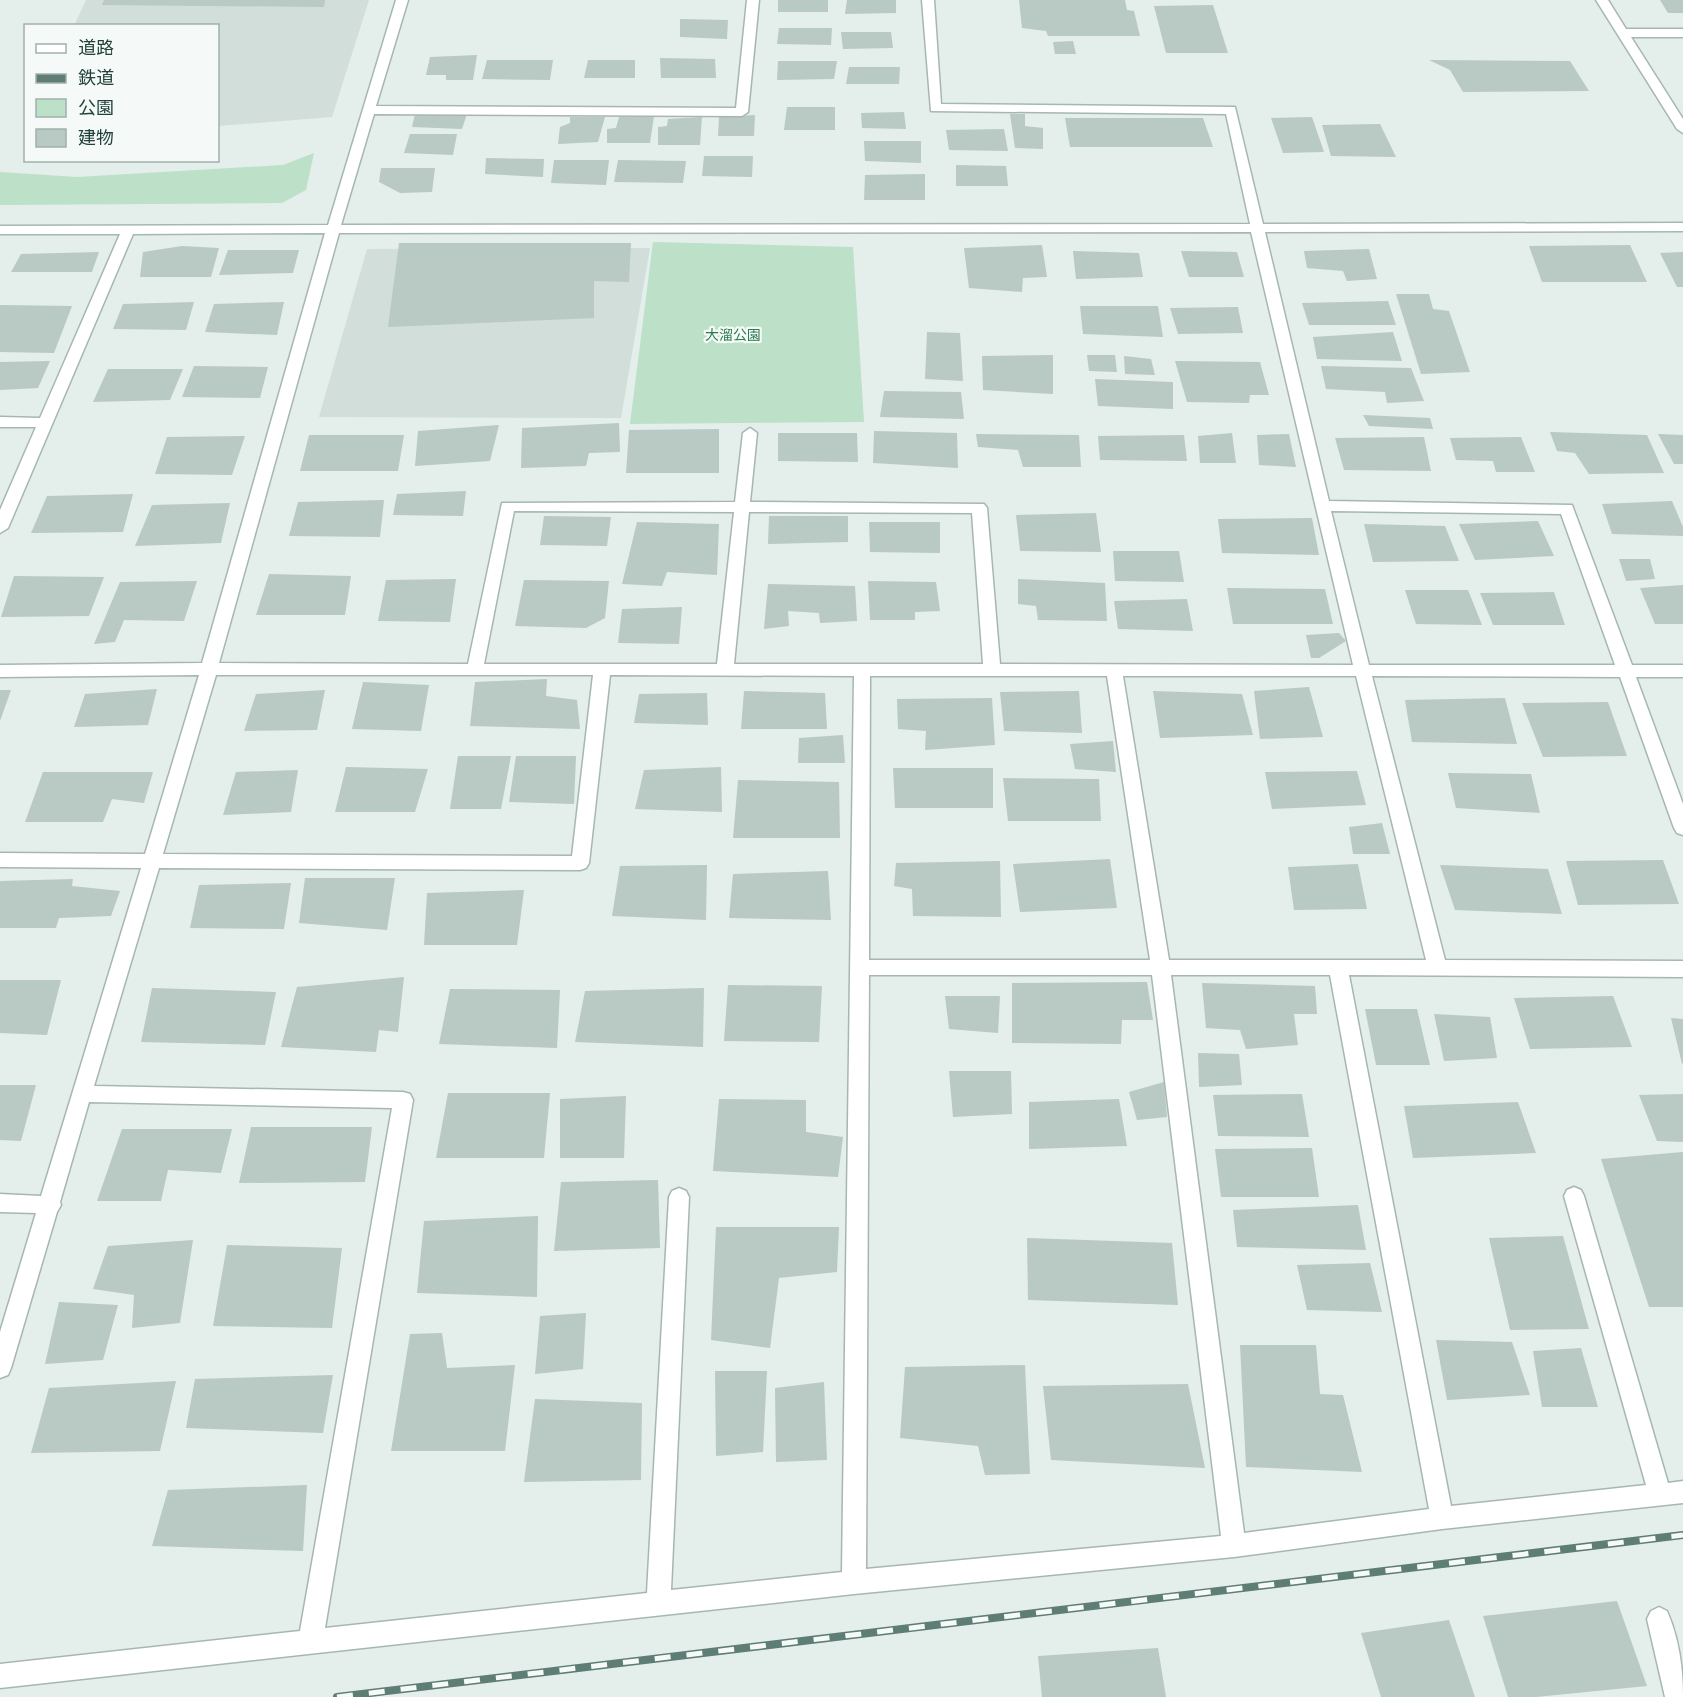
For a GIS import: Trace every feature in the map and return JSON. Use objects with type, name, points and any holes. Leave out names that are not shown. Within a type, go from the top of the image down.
[{"type":"street","points":[[0,1368],[51,1204],[150,862],[210,669],[333,230],[402,0]]},
{"type":"street","points":[[369,110],[742,112],[753,0]]},
{"type":"street","points":[[928,0],[934,108],[1231,110],[1362,670],[1437,967]]},
{"type":"street","points":[[1602,0],[1683,129]]},
{"type":"street","points":[[1623,33],[1683,33]]},
{"type":"street","points":[[0,230],[1683,227]]},
{"type":"street","points":[[0,528],[128,230]]},
{"type":"street","points":[[0,422],[44,423]]},
{"type":"street","points":[[726,670],[750,433]]},
{"type":"street","points":[[476,669],[507,506],[979,508],[992,670]]},
{"type":"street","points":[[1323,506],[1567,509],[1628,671],[1683,828]]},
{"type":"street","points":[[0,671],[210,669],[1683,671]]},
{"type":"street","points":[[0,860],[580,863],[602,669]]},
{"type":"street","points":[[855,1582],[862,670]]},
{"type":"street","points":[[1114,670],[1161,968],[1234,1546]]},
{"type":"street","points":[[861,968],[1683,969]]},
{"type":"street","points":[[1338,969],[1442,1518]]},
{"type":"street","points":[[81,1094],[403,1100],[310,1643]]},
{"type":"street","points":[[0,1676],[855,1582],[1234,1546],[1442,1518],[1671,1493],[1574,1196]]},
{"type":"street","points":[[658,1603],[679,1197]]},
{"type":"street","points":[[0,1203],[51,1204]]},
{"type":"street","points":[[1659,1619],[1677,1697]]},
{"type":"shaded area","points":[[86,0],[369,0],[332,117],[219,126],[219,24],[75,24]]},
{"type":"shaded area","points":[[650,248],[621,418],[319,417],[367,249]]},
{"type":"green space","points":[[314,153],[306,190],[282,203],[0,205],[0,172],[77,177],[283,165]]},
{"type":"green space","name":"大溜公園","points":[[653,242],[853,247],[864,422],[630,424]]},
{"type":"building","points":[[104,0],[325,0],[324,7],[102,5]]},
{"type":"building","points":[[778,0],[828,0],[828,12],[778,12]]},
{"type":"building","points":[[847,0],[896,0],[896,13],[845,14]]},
{"type":"building","points":[[1019,0],[1125,0],[1127,10],[1134,11],[1140,36],[1048,36],[1046,31],[1022,28]]},
{"type":"building","points":[[1660,0],[1683,0],[1683,13],[1668,13]]},
{"type":"building","points":[[1213,5],[1228,53],[1166,53],[1154,6]]},
{"type":"building","points":[[680,19],[728,20],[727,39],[680,37]]},
{"type":"building","points":[[779,28],[832,28],[831,45],[777,44]]},
{"type":"building","points":[[841,32],[891,32],[893,48],[843,49]]},
{"type":"building","points":[[1073,41],[1076,54],[1055,54],[1053,42]]},
{"type":"building","points":[[477,55],[473,80],[446,80],[446,75],[426,75],[430,57]]},
{"type":"building","points":[[660,58],[715,59],[716,78],[661,78]]},
{"type":"building","points":[[487,60],[553,60],[550,80],[482,79]]},
{"type":"building","points":[[588,60],[635,60],[635,78],[584,78]]},
{"type":"building","points":[[1429,60],[1570,61],[1589,91],[1463,92],[1450,70]]},
{"type":"building","points":[[778,61],[837,61],[834,79],[777,80]]},
{"type":"building","points":[[849,67],[900,67],[899,84],[846,84]]},
{"type":"building","points":[[787,107],[835,107],[835,130],[784,130]]},
{"type":"building","points":[[904,112],[906,129],[862,128],[861,113]]},
{"type":"building","points":[[415,114],[467,114],[462,129],[412,127]]},
{"type":"building","points":[[1010,114],[1025,114],[1025,126],[1043,128],[1043,149],[1015,148]]},
{"type":"building","points":[[755,115],[754,136],[718,136],[719,117]]},
{"type":"building","points":[[654,116],[650,143],[607,143],[607,129],[616,128],[619,117]]},
{"type":"building","points":[[570,117],[605,117],[598,142],[558,144],[560,127],[570,123]]},
{"type":"building","points":[[702,117],[700,145],[658,145],[658,127],[667,126],[668,119]]},
{"type":"building","points":[[1312,117],[1324,152],[1283,153],[1271,118]]},
{"type":"building","points":[[1065,118],[1203,118],[1213,147],[1070,147]]},
{"type":"building","points":[[1380,124],[1396,157],[1331,156],[1322,125]]},
{"type":"building","points":[[1004,129],[1008,151],[949,150],[946,130]]},
{"type":"building","points":[[410,134],[457,134],[453,155],[404,153]]},
{"type":"building","points":[[864,141],[921,141],[921,163],[865,161]]},
{"type":"building","points":[[704,156],[753,156],[752,177],[702,176]]},
{"type":"building","points":[[486,158],[544,159],[543,177],[485,174]]},
{"type":"building","points":[[554,160],[609,160],[606,185],[551,183]]},
{"type":"building","points":[[618,160],[686,161],[683,183],[614,182]]},
{"type":"building","points":[[956,165],[1006,166],[1008,186],[956,186]]},
{"type":"building","points":[[381,168],[435,168],[432,192],[400,193],[379,182]]},
{"type":"building","points":[[925,174],[925,200],[864,200],[865,175]]},
{"type":"building","points":[[399,243],[631,243],[629,282],[594,281],[594,318],[388,327]]},
{"type":"building","points":[[1042,245],[1047,277],[1023,278],[1022,292],[969,288],[964,248]]},
{"type":"building","points":[[1630,245],[1647,282],[1542,282],[1529,246]]},
{"type":"building","points":[[182,246],[219,248],[211,277],[140,277],[143,252]]},
{"type":"building","points":[[1369,249],[1377,279],[1347,281],[1343,271],[1307,268],[1304,251]]},
{"type":"building","points":[[228,250],[299,250],[293,273],[219,275]]},
{"type":"building","points":[[1073,251],[1139,253],[1143,277],[1076,279]]},
{"type":"building","points":[[1181,251],[1237,252],[1244,277],[1189,277]]},
{"type":"building","points":[[99,252],[92,272],[11,272],[21,254]]},
{"type":"building","points":[[1683,252],[1683,287],[1677,287],[1660,253]]},
{"type":"building","points":[[1396,294],[1429,294],[1433,309],[1449,311],[1470,372],[1421,374]]},
{"type":"building","points":[[1388,301],[1396,325],[1309,325],[1302,303]]},
{"type":"building","points":[[194,302],[186,330],[113,329],[123,304]]},
{"type":"building","points":[[284,302],[277,335],[205,332],[214,304]]},
{"type":"building","points":[[0,305],[72,306],[54,353],[0,352]]},
{"type":"building","points":[[1080,306],[1158,306],[1163,337],[1083,334]]},
{"type":"building","points":[[1238,307],[1243,333],[1178,334],[1170,308]]},
{"type":"building","points":[[927,332],[960,333],[963,381],[925,379]]},
{"type":"building","points":[[1393,332],[1402,361],[1317,359],[1313,337]]},
{"type":"building","points":[[1053,355],[1053,394],[983,390],[982,356]]},
{"type":"building","points":[[1087,355],[1115,355],[1117,372],[1089,371]]},
{"type":"building","points":[[1124,356],[1151,359],[1155,375],[1125,374]]},
{"type":"building","points":[[50,361],[38,388],[0,390],[0,362]]},
{"type":"building","points":[[1175,361],[1260,362],[1269,395],[1250,395],[1249,403],[1187,402]]},
{"type":"building","points":[[194,366],[268,367],[260,398],[182,397]]},
{"type":"building","points":[[1321,366],[1411,368],[1424,401],[1387,403],[1385,392],[1326,389]]},
{"type":"building","points":[[108,369],[183,369],[170,400],[93,402]]},
{"type":"building","points":[[1095,379],[1173,382],[1173,409],[1098,406]]},
{"type":"building","points":[[884,391],[961,392],[964,419],[880,417]]},
{"type":"building","points":[[1363,415],[1430,418],[1433,429],[1369,426]]},
{"type":"building","points":[[619,423],[620,452],[589,453],[586,466],[521,468],[522,428]]},
{"type":"building","points":[[499,425],[490,461],[415,466],[418,431]]},
{"type":"building","points":[[719,429],[719,473],[626,473],[629,430]]},
{"type":"building","points":[[874,431],[957,433],[958,468],[873,463]]},
{"type":"building","points":[[1550,432],[1647,435],[1664,473],[1589,474],[1575,453],[1557,451]]},
{"type":"building","points":[[778,433],[857,433],[858,462],[778,461]]},
{"type":"building","points":[[1232,433],[1236,463],[1200,463],[1198,436]]},
{"type":"building","points":[[976,434],[1079,435],[1081,467],[1023,467],[1018,450],[978,447]]},
{"type":"building","points":[[1289,434],[1296,467],[1259,465],[1257,435]]},
{"type":"building","points":[[1658,434],[1683,435],[1683,464],[1674,464]]},
{"type":"building","points":[[309,435],[404,435],[398,471],[300,471]]},
{"type":"building","points":[[1184,435],[1187,461],[1100,460],[1098,436]]},
{"type":"building","points":[[245,436],[232,475],[155,474],[167,437]]},
{"type":"building","points":[[1424,437],[1431,471],[1344,470],[1335,438]]},
{"type":"building","points":[[1521,437],[1535,472],[1496,472],[1493,461],[1456,460],[1450,438]]},
{"type":"building","points":[[466,491],[463,516],[393,515],[397,494]]},
{"type":"building","points":[[133,494],[123,532],[31,533],[47,496]]},
{"type":"building","points":[[384,500],[380,537],[289,536],[298,502]]},
{"type":"building","points":[[1672,501],[1683,527],[1683,536],[1612,534],[1602,504]]},
{"type":"building","points":[[230,503],[221,543],[135,546],[152,505]]},
{"type":"building","points":[[1096,513],[1101,552],[1020,551],[1016,515]]},
{"type":"building","points":[[544,516],[611,517],[607,546],[540,545]]},
{"type":"building","points":[[769,516],[848,516],[848,542],[768,544]]},
{"type":"building","points":[[1312,518],[1319,555],[1222,553],[1218,519]]},
{"type":"building","points":[[1538,521],[1554,556],[1475,560],[1459,524]]},
{"type":"building","points":[[637,522],[719,524],[717,575],[667,572],[662,586],[622,584]]},
{"type":"building","points":[[869,522],[940,522],[940,553],[870,552]]},
{"type":"building","points":[[1364,524],[1445,526],[1459,561],[1373,562]]},
{"type":"building","points":[[1113,551],[1179,551],[1184,582],[1115,581]]},
{"type":"building","points":[[1619,559],[1650,559],[1655,579],[1626,581]]},
{"type":"building","points":[[269,574],[351,576],[345,615],[256,615]]},
{"type":"building","points":[[14,576],[104,577],[89,616],[1,617]]},
{"type":"building","points":[[456,579],[450,622],[378,621],[386,580]]},
{"type":"building","points":[[1018,579],[1105,583],[1107,621],[1038,620],[1036,606],[1018,604]]},
{"type":"building","points":[[524,580],[609,581],[605,618],[586,628],[515,626]]},
{"type":"building","points":[[197,581],[184,621],[124,620],[115,642],[94,644],[120,582]]},
{"type":"building","points":[[868,581],[936,582],[940,611],[915,612],[915,620],[870,620]]},
{"type":"building","points":[[768,584],[855,586],[857,621],[820,623],[819,613],[788,611],[789,626],[764,629]]},
{"type":"building","points":[[1683,585],[1683,624],[1655,624],[1640,588]]},
{"type":"building","points":[[1227,588],[1325,589],[1333,624],[1233,624]]},
{"type":"building","points":[[1405,590],[1468,590],[1482,625],[1416,624]]},
{"type":"building","points":[[1554,592],[1565,625],[1493,625],[1480,593]]},
{"type":"building","points":[[1187,599],[1193,631],[1118,629],[1114,601]]},
{"type":"building","points":[[682,607],[679,644],[618,643],[622,609]]},
{"type":"building","points":[[1339,633],[1346,641],[1319,658],[1311,658],[1306,635]]},
{"type":"building","points":[[547,679],[546,696],[577,700],[580,729],[470,726],[475,682]]},
{"type":"building","points":[[363,682],[429,685],[421,731],[352,729]]},
{"type":"building","points":[[1309,687],[1323,737],[1260,739],[1254,691]]},
{"type":"building","points":[[157,689],[148,725],[74,727],[85,694]]},
{"type":"building","points":[[0,690],[11,690],[0,721]]},
{"type":"building","points":[[325,690],[317,730],[244,731],[256,694]]},
{"type":"building","points":[[744,691],[825,693],[827,729],[741,729]]},
{"type":"building","points":[[1079,691],[1082,733],[1004,731],[1000,692]]},
{"type":"building","points":[[1153,691],[1242,694],[1253,735],[1160,738]]},
{"type":"building","points":[[707,693],[708,725],[634,723],[639,694]]},
{"type":"building","points":[[992,698],[995,745],[925,750],[926,731],[898,729],[897,699]]},
{"type":"building","points":[[1505,698],[1517,744],[1412,742],[1405,700]]},
{"type":"building","points":[[1608,702],[1627,756],[1543,757],[1522,703]]},
{"type":"building","points":[[843,735],[845,763],[798,763],[799,738]]},
{"type":"building","points":[[1113,741],[1116,772],[1075,769],[1070,744]]},
{"type":"building","points":[[458,756],[511,756],[501,809],[450,809]]},
{"type":"building","points":[[516,756],[576,756],[574,804],[509,802]]},
{"type":"building","points":[[346,767],[428,769],[415,812],[335,812]]},
{"type":"building","points":[[721,767],[722,812],[635,809],[644,770]]},
{"type":"building","points":[[893,768],[993,768],[993,808],[895,808]]},
{"type":"building","points":[[298,770],[291,812],[223,815],[236,772]]},
{"type":"building","points":[[1357,771],[1366,805],[1272,809],[1265,772]]},
{"type":"building","points":[[43,772],[153,772],[144,803],[112,799],[103,822],[25,822]]},
{"type":"building","points":[[1448,773],[1531,774],[1540,813],[1456,808]]},
{"type":"building","points":[[1003,778],[1099,779],[1101,821],[1008,821]]},
{"type":"building","points":[[738,780],[839,782],[840,838],[733,838]]},
{"type":"building","points":[[1382,823],[1390,854],[1353,854],[1349,827]]},
{"type":"building","points":[[1110,859],[1117,908],[1020,912],[1013,864]]},
{"type":"building","points":[[1663,860],[1679,904],[1578,905],[1566,861]]},
{"type":"building","points":[[1000,861],[1001,917],[913,916],[912,889],[894,886],[896,863]]},
{"type":"building","points":[[1358,864],[1367,909],[1294,910],[1288,867]]},
{"type":"building","points":[[707,865],[706,920],[612,916],[620,866]]},
{"type":"building","points":[[1440,865],[1548,869],[1562,914],[1455,910]]},
{"type":"building","points":[[828,871],[831,920],[729,918],[733,874]]},
{"type":"building","points":[[305,878],[395,878],[387,930],[299,923]]},
{"type":"building","points":[[73,879],[72,886],[120,891],[111,916],[59,918],[56,928],[0,928],[0,881]]},
{"type":"building","points":[[291,883],[284,929],[190,928],[199,885]]},
{"type":"building","points":[[524,890],[517,945],[424,945],[427,893]]},
{"type":"building","points":[[404,977],[398,1032],[379,1030],[376,1052],[281,1047],[297,987]]},
{"type":"building","points":[[0,980],[61,980],[47,1035],[0,1033]]},
{"type":"building","points":[[1147,982],[1153,1020],[1122,1020],[1121,1044],[1012,1043],[1012,983]]},
{"type":"building","points":[[1202,983],[1315,986],[1317,1014],[1294,1014],[1298,1045],[1246,1049],[1240,1030],[1206,1028]]},
{"type":"building","points":[[728,985],[822,986],[819,1042],[724,1041]]},
{"type":"building","points":[[152,988],[276,992],[265,1045],[141,1042]]},
{"type":"building","points":[[704,988],[703,1047],[575,1042],[585,991]]},
{"type":"building","points":[[450,989],[560,990],[557,1048],[439,1044]]},
{"type":"building","points":[[945,996],[1000,996],[998,1033],[949,1029]]},
{"type":"building","points":[[1613,996],[1632,1047],[1530,1049],[1514,998]]},
{"type":"building","points":[[1365,1009],[1417,1009],[1430,1065],[1376,1065]]},
{"type":"building","points":[[1434,1014],[1490,1017],[1497,1058],[1444,1061]]},
{"type":"building","points":[[1671,1018],[1683,1019],[1682,1064]]},
{"type":"building","points":[[1198,1053],[1239,1054],[1242,1085],[1199,1087]]},
{"type":"building","points":[[949,1071],[1011,1071],[1012,1114],[953,1117]]},
{"type":"building","points":[[1164,1082],[1167,1117],[1137,1120],[1129,1092]]},
{"type":"building","points":[[0,1085],[36,1085],[21,1141],[0,1140]]},
{"type":"building","points":[[448,1093],[550,1093],[544,1158],[436,1158]]},
{"type":"building","points":[[1302,1094],[1309,1137],[1218,1136],[1213,1095]]},
{"type":"building","points":[[1683,1094],[1683,1142],[1657,1141],[1639,1095]]},
{"type":"building","points":[[626,1096],[624,1158],[560,1158],[560,1099]]},
{"type":"building","points":[[719,1099],[806,1100],[806,1132],[843,1137],[838,1177],[713,1171]]},
{"type":"building","points":[[1119,1099],[1127,1146],[1029,1149],[1029,1102]]},
{"type":"building","points":[[1518,1102],[1536,1153],[1413,1158],[1404,1106]]},
{"type":"building","points":[[251,1127],[372,1127],[365,1182],[239,1183]]},
{"type":"building","points":[[122,1129],[232,1129],[221,1173],[168,1170],[161,1201],[97,1201]]},
{"type":"building","points":[[1312,1148],[1319,1197],[1221,1197],[1215,1149]]},
{"type":"building","points":[[1683,1152],[1683,1307],[1649,1307],[1601,1159]]},
{"type":"building","points":[[658,1180],[660,1248],[554,1251],[561,1182]]},
{"type":"building","points":[[1358,1205],[1366,1250],[1237,1247],[1233,1210]]},
{"type":"building","points":[[538,1216],[537,1297],[417,1293],[424,1221]]},
{"type":"building","points":[[716,1227],[839,1227],[837,1272],[779,1278],[770,1348],[711,1340]]},
{"type":"building","points":[[1563,1236],[1589,1329],[1510,1330],[1489,1238]]},
{"type":"building","points":[[1027,1238],[1172,1243],[1178,1305],[1028,1300]]},
{"type":"building","points":[[193,1240],[180,1323],[132,1328],[134,1295],[93,1289],[108,1246]]},
{"type":"building","points":[[227,1245],[342,1248],[332,1328],[213,1326]]},
{"type":"building","points":[[1370,1263],[1382,1312],[1307,1310],[1297,1265]]},
{"type":"building","points":[[59,1302],[118,1305],[103,1360],[45,1364]]},
{"type":"building","points":[[586,1313],[583,1369],[535,1374],[540,1316]]},
{"type":"building","points":[[442,1333],[447,1368],[515,1365],[505,1451],[391,1451],[410,1334]]},
{"type":"building","points":[[1436,1340],[1512,1342],[1530,1395],[1447,1400]]},
{"type":"building","points":[[1240,1345],[1316,1345],[1320,1394],[1343,1395],[1362,1472],[1246,1467]]},
{"type":"building","points":[[1581,1348],[1598,1407],[1542,1407],[1533,1351]]},
{"type":"building","points":[[1025,1365],[1030,1474],[985,1475],[978,1446],[900,1438],[905,1367]]},
{"type":"building","points":[[715,1371],[767,1371],[763,1452],[716,1456]]},
{"type":"building","points":[[333,1375],[323,1433],[186,1428],[195,1379]]},
{"type":"building","points":[[176,1381],[160,1451],[31,1453],[49,1388]]},
{"type":"building","points":[[824,1382],[827,1460],[776,1462],[775,1388]]},
{"type":"building","points":[[1188,1384],[1205,1468],[1051,1460],[1043,1386]]},
{"type":"building","points":[[535,1399],[642,1403],[641,1480],[524,1482]]},
{"type":"building","points":[[307,1485],[303,1551],[152,1546],[168,1490]]},
{"type":"building","points":[[1617,1601],[1647,1686],[1536,1697],[1508,1697],[1483,1616]]},
{"type":"building","points":[[1449,1620],[1475,1697],[1381,1697],[1361,1633]]},
{"type":"building","points":[[1158,1648],[1166,1697],[1042,1697],[1038,1656]]},
{"type":"railway","points":[[337,1697],[1683,1535]]}]
